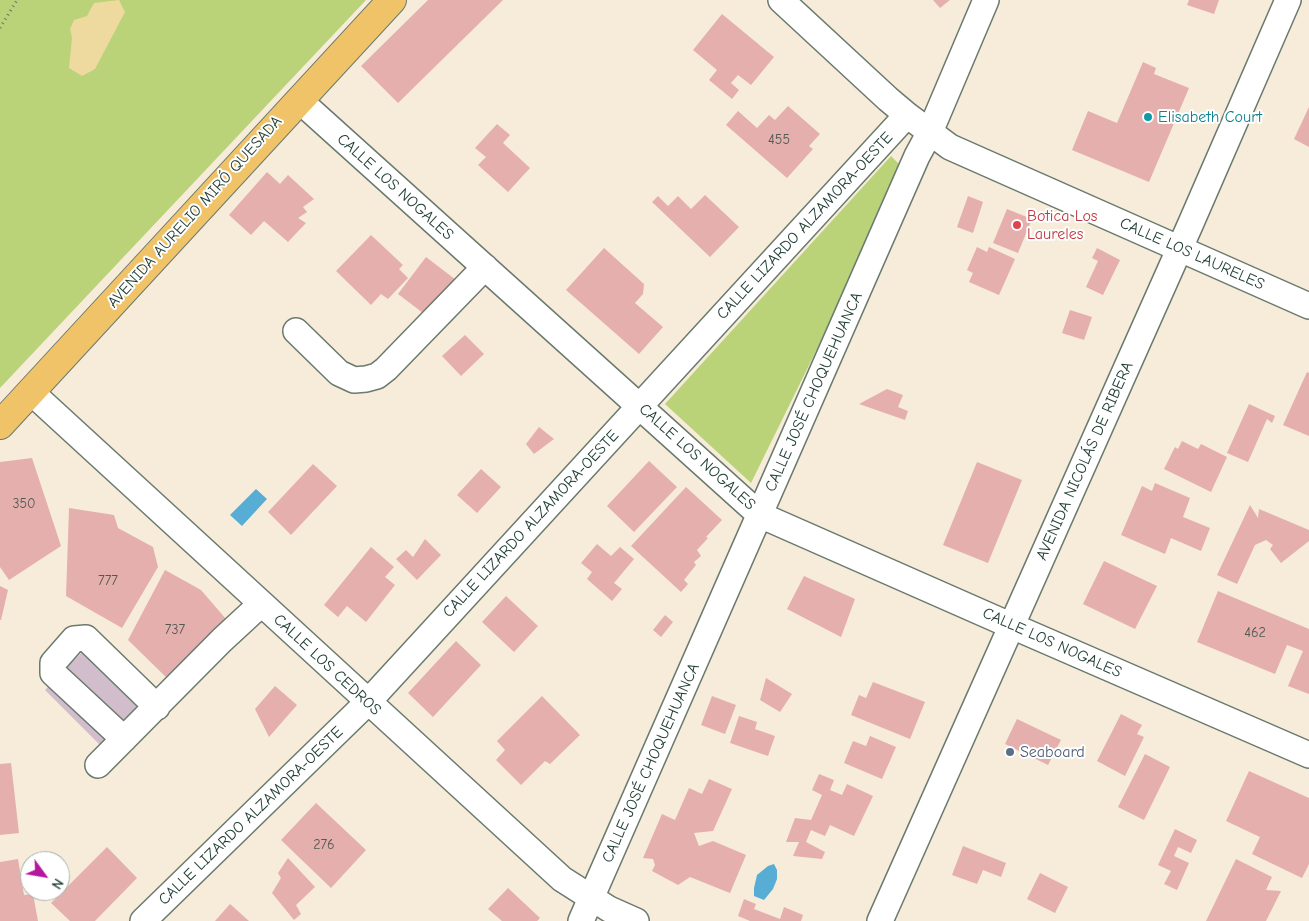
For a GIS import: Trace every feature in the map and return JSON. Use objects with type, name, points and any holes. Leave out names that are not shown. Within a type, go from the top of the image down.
[{"type":"main road","name":"AVENIDA AURELIO MIRÓ QUESADA","points":[[0,425],[392,0]]},
{"type":"street","name":"CALLE LOS LAURELES","points":[[781,0],[907,115],[950,147],[1309,306]]},
{"type":"street","name":"CALLE JOSÉ CHOQUEHUANCA","points":[[581,921],[917,156],[930,132],[986,0]]},
{"type":"street","name":"AVENIDA NICOLÁS DE RIBERA","points":[[880,921],[1288,0]]},
{"type":"street","name":"CALLE LOS NOGALES","points":[[299,100],[760,515],[1309,755]]},
{"type":"street","name":"CALLE LIZARDO ALZAMORA-OESTE","points":[[143,921],[368,702],[907,115]]},
{"type":"street","points":[[296,331],[340,373],[354,380],[371,378],[386,369],[485,267]]},
{"type":"street","name":"CALLE LOS CEDROS","points":[[31,392],[562,879],[609,909],[636,921]]},
{"type":"street","points":[[98,765],[222,640],[261,604]]},
{"type":"street","points":[[124,739],[53,673],[53,663],[74,639],[86,638],[156,707]]},
{"type":"path","points":[[0,28],[17,0]]},
{"type":"shaded area","points":[[96,638],[152,694],[101,746],[45,690]]},
{"type":"green space","points":[[0,0],[366,0],[0,388]]},
{"type":"green space","points":[[891,156],[905,170],[751,483],[665,404]]},
{"type":"sand","points":[[119,0],[125,12],[95,69],[82,76],[69,68],[72,38],[70,29],[74,20],[87,16],[94,3]]},
{"type":"water","points":[[256,489],[267,499],[242,526],[230,515]]},
{"type":"water","points":[[774,864],[777,870],[777,879],[773,889],[764,900],[754,896],[757,875],[768,866]]},
{"type":"building","points":[[428,0],[503,0],[398,103],[361,66]]},
{"type":"building","points":[[933,0],[950,0],[940,8]]},
{"type":"building","points":[[1189,0],[1219,0],[1214,14],[1187,5]]},
{"type":"building","points":[[722,14],[774,57],[751,85],[738,75],[731,83],[739,90],[732,99],[709,80],[717,70],[693,50]]},
{"type":"building","name":"Elisabeth Court","points":[[1143,62],[1156,68],[1154,74],[1189,88],[1149,182],[1072,150],[1088,111],[1117,123]]},
{"type":"building","points":[[788,106],[820,134],[809,146],[813,149],[787,178],[726,125],[738,111],[757,128],[769,115],[775,120]]},
{"type":"building","points":[[1309,107],[1309,147],[1294,139]]},
{"type":"building","points":[[497,124],[510,135],[503,143],[530,168],[508,192],[478,165],[486,157],[475,148]]},
{"type":"building","points":[[267,172],[280,184],[288,175],[314,199],[303,207],[307,212],[298,218],[306,223],[288,242],[264,221],[251,235],[229,215]]},
{"type":"building","points":[[705,195],[739,227],[710,257],[652,202],[658,196],[668,206],[678,196],[691,209]]},
{"type":"building","points":[[968,196],[983,202],[973,233],[957,227]]},
{"type":"building","points":[[1007,209],[1032,219],[1018,253],[993,243]]},
{"type":"building","points":[[371,235],[403,265],[399,269],[408,278],[388,299],[381,294],[371,305],[336,271]]},
{"type":"building","points":[[977,247],[987,252],[989,247],[1015,259],[999,295],[969,282],[973,273],[967,270]]},
{"type":"building","points":[[604,248],[644,284],[643,294],[635,303],[663,327],[639,354],[566,290]]},
{"type":"building","points":[[1097,248],[1120,260],[1103,295],[1086,287],[1098,261],[1092,258]]},
{"type":"building","points":[[426,257],[460,283],[431,319],[398,294]]},
{"type":"building","points":[[1070,310],[1092,317],[1084,340],[1062,333]]},
{"type":"building","points":[[465,335],[484,354],[461,376],[442,356]]},
{"type":"building","points":[[1307,372],[1309,373],[1309,436],[1283,425]]},
{"type":"building","points":[[887,389],[903,395],[898,407],[908,411],[905,420],[859,404]]},
{"type":"building","points":[[1249,404],[1275,416],[1272,423],[1267,419],[1248,462],[1227,453]]},
{"type":"building","points":[[539,427],[554,439],[534,454],[526,444]]},
{"type":"building","points":[[1182,441],[1198,449],[1201,444],[1227,457],[1211,492],[1164,469],[1175,447],[1178,449]]},
{"type":"building","points":[[32,458],[61,546],[9,580],[0,567],[0,462]]},
{"type":"building","points":[[649,461],[677,487],[634,532],[607,506]]},
{"type":"building","points":[[977,462],[1022,480],[988,563],[943,545]]},
{"type":"building","points":[[313,464],[337,486],[291,535],[268,512]]},
{"type":"building","points":[[481,469],[501,487],[477,513],[457,495]]},
{"type":"building","points":[[1155,483],[1190,498],[1183,517],[1210,528],[1201,551],[1171,538],[1165,554],[1121,535],[1142,486],[1152,491]]},
{"type":"building","points":[[686,487],[722,520],[697,550],[701,556],[694,562],[696,565],[684,580],[688,584],[681,592],[631,546]]},
{"type":"building","points":[[1250,505],[1258,518],[1259,509],[1309,530],[1309,541],[1281,563],[1270,549],[1273,545],[1266,540],[1255,545],[1237,584],[1217,575]]},
{"type":"building","points":[[69,508],[114,515],[118,528],[153,547],[158,567],[122,628],[66,596]]},
{"type":"building","points":[[425,539],[441,555],[417,580],[396,559],[406,550],[413,557]]},
{"type":"building","points":[[597,544],[611,556],[620,547],[634,559],[614,583],[622,589],[612,601],[587,579],[592,572],[581,563]]},
{"type":"building","points":[[371,547],[394,567],[385,577],[395,585],[366,622],[347,606],[338,617],[324,605]]},
{"type":"building","points":[[1104,561],[1157,586],[1135,629],[1083,604]]},
{"type":"building","points":[[165,570],[201,590],[226,619],[170,681],[128,640]]},
{"type":"building","points":[[804,576],[855,599],[841,637],[787,609]]},
{"type":"building","points":[[0,586],[8,590],[1,620],[0,620]]},
{"type":"building","points":[[1218,591],[1309,629],[1309,694],[1288,686],[1303,651],[1287,645],[1275,674],[1197,642]]},
{"type":"building","points":[[506,596],[538,626],[514,652],[482,622]]},
{"type":"building","points":[[665,615],[673,622],[661,637],[653,630]]},
{"type":"building","points":[[456,641],[481,665],[433,717],[408,693]]},
{"type":"building","points":[[766,678],[792,694],[780,712],[760,700]]},
{"type":"building","points":[[873,682],[925,702],[910,739],[851,715],[859,695],[866,698]]},
{"type":"building","points":[[275,686],[297,705],[269,737],[255,709]]},
{"type":"building","points":[[542,696],[580,735],[550,764],[545,761],[521,785],[496,760],[505,750],[497,741]]},
{"type":"building","points":[[712,696],[736,705],[725,734],[701,725]]},
{"type":"building","points":[[1121,714],[1142,725],[1137,734],[1144,737],[1125,776],[1097,761]]},
{"type":"building","points":[[739,716],[757,722],[755,729],[775,736],[768,756],[730,743]]},
{"type":"building","points":[[1017,719],[1061,740],[1048,765],[1005,744]]},
{"type":"building","points":[[870,736],[896,747],[882,779],[844,763],[853,741],[866,746]]},
{"type":"building","points":[[1145,754],[1170,767],[1144,820],[1118,807]]},
{"type":"building","points":[[11,763],[19,833],[0,835],[0,764]]},
{"type":"building","points":[[1249,771],[1309,798],[1309,864],[1302,878],[1252,854],[1260,837],[1226,821]]},
{"type":"building","points":[[819,774],[834,780],[830,790],[842,795],[847,784],[873,796],[854,836],[830,825],[825,836],[811,830],[806,842],[825,852],[822,859],[793,856],[799,842],[786,842],[795,818],[811,820],[822,795],[812,790]]},
{"type":"building","points":[[709,779],[732,789],[713,831],[694,833],[699,846],[713,841],[746,855],[730,893],[690,877],[678,885],[652,871],[655,865],[653,859],[643,858],[662,814],[675,820],[689,788],[702,794]]},
{"type":"building","points":[[316,803],[366,850],[331,888],[281,840]]},
{"type":"building","points":[[1175,829],[1197,840],[1191,853],[1178,847],[1174,856],[1189,863],[1177,890],[1164,884],[1171,871],[1158,865]]},
{"type":"building","points":[[963,846],[1006,863],[1001,877],[983,870],[977,884],[952,875]]},
{"type":"building","points":[[107,847],[137,878],[95,921],[70,921],[51,903],[53,901],[70,901],[70,884]]},
{"type":"building","points":[[288,858],[315,887],[296,905],[301,914],[294,920],[272,893],[281,878],[278,873]]},
{"type":"building","points":[[18,859],[20,901],[34,901],[38,921],[0,921],[0,862]]},
{"type":"building","points":[[1236,859],[1272,877],[1266,890],[1281,891],[1266,921],[1206,921]]},
{"type":"building","points":[[1040,873],[1068,887],[1055,913],[1027,899]]},
{"type":"building","points":[[508,888],[540,918],[537,921],[502,921],[488,909]]},
{"type":"building","points":[[744,899],[756,904],[754,909],[780,919],[784,907],[803,915],[801,921],[750,921],[738,916]]},
{"type":"building","points":[[230,904],[249,921],[215,921]]},
{"type":"place","name":"Elisabeth Court","points":[[1148,117]]},
{"type":"place","name":"Botica Los Laureles","points":[[1017,225]]},
{"type":"place","name":"Seaboard","points":[[1010,752]]}]
